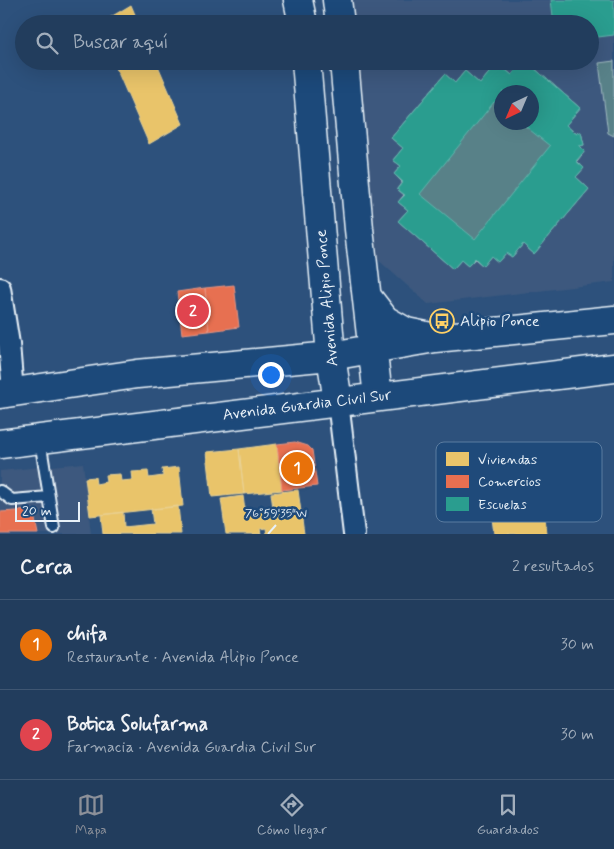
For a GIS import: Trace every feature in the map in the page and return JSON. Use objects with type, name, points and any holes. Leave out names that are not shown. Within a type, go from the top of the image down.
[{"type":"main road","points":[[298,0],[301,15]]},
{"type":"main road","points":[[337,0],[339,15]]},
{"type":"main road","name":"Avenida Alipio Ponce","points":[[307,70],[331,356],[338,402]]},
{"type":"main road","points":[[345,70],[358,228],[368,298],[378,397]]},
{"type":"main road","points":[[368,298],[385,320],[406,332],[435,338]]},
{"type":"main road","points":[[6,393],[137,374],[331,356],[435,338],[614,320]]},
{"type":"main road","name":"Avenida Guardia Civil Sur","points":[[0,444],[614,368]]},
{"type":"street","points":[[0,288],[9,344],[6,393]]},
{"type":"street","name":"Avenida Alipio Ponce","points":[[338,402],[354,534]]},
{"type":"lane","points":[[40,439],[54,528]]},
{"type":"lane","points":[[0,491],[12,500],[49,497]]},
{"type":"shaded area","points":[[347,0],[614,0],[614,282],[428,304],[376,258],[355,70],[599,70],[599,15],[348,15]]},
{"type":"shaded area","points":[[83,463],[91,534],[0,534],[0,471]]},
{"type":"green space","points":[[614,61],[614,136],[608,133],[599,63]]},
{"type":"green space","points":[[491,70],[506,70],[512,75],[516,70],[536,70],[580,108],[566,125],[575,133],[581,132],[584,145],[580,146],[585,151],[577,161],[584,168],[576,177],[589,189],[534,254],[523,244],[512,257],[506,253],[498,262],[491,256],[483,266],[475,259],[468,266],[461,260],[453,269],[398,221],[408,210],[398,202],[404,195],[397,189],[402,182],[394,174],[401,166],[393,160],[403,148],[391,138],[445,74],[455,83],[465,71],[480,84]]},
{"type":"building: Viviendas","points":[[131,5],[135,15],[114,15]]},
{"type":"building: Viviendas","points":[[117,70],[160,70],[183,124],[149,144]]},
{"type":"building: Viviendas","points":[[277,444],[282,490],[244,494],[239,449]]},
{"type":"building: Viviendas","points":[[239,449],[244,494],[212,497],[207,452]]},
{"type":"building: Viviendas","points":[[179,467],[183,506],[90,516],[85,478],[95,477],[96,484],[106,482],[105,475],[120,474],[121,481],[133,480],[132,472],[148,471],[149,478],[163,476],[162,469]]},
{"type":"building: Viviendas","points":[[298,490],[304,534],[267,534],[266,528],[260,529],[261,534],[226,534],[221,499],[243,496],[245,511],[273,508],[271,493]]},
{"type":"building: Viviendas","points":[[178,506],[181,534],[103,534],[101,515],[123,512],[124,527],[153,524],[151,509]]},
{"type":"building: Viviendas","points":[[492,522],[545,522],[547,534],[494,534]]},
{"type":"building: Comercios","points":[[234,285],[239,327],[209,331],[205,288]]},
{"type":"building: Comercios","points":[[205,288],[209,331],[182,334],[177,292]]},
{"type":"building: Comercios","points":[[295,442],[308,446],[312,450],[317,486],[282,490],[277,444]]},
{"type":"building: Comercios","points":[[33,510],[38,534],[0,534],[0,512]]},
{"type":"building: Escuelas","points":[[551,0],[614,0],[614,35],[599,37],[599,15],[553,15]]},
{"type":"building: Escuelas","points":[[491,70],[506,70],[512,75],[516,70],[536,70],[580,108],[566,125],[575,133],[581,132],[584,145],[579,146],[585,151],[576,161],[584,168],[576,177],[589,189],[534,254],[523,244],[512,257],[506,253],[498,262],[491,256],[483,266],[475,258],[468,266],[461,260],[453,269],[398,221],[408,210],[398,202],[405,195],[397,189],[403,182],[394,174],[401,166],[393,160],[403,148],[391,138],[445,74],[455,83],[465,71],[480,84]],"holes":[[[494,85],[539,85],[539,130],[530,130],[550,146],[475,239],[420,194],[494,102]]]},
{"type":"place","name":"Botica Solufarma","points":[[193,311]]},
{"type":"place","name":"Alipio Ponce","points":[[442,321]]},
{"type":"place","name":"chifa","points":[[297,468]]}]
